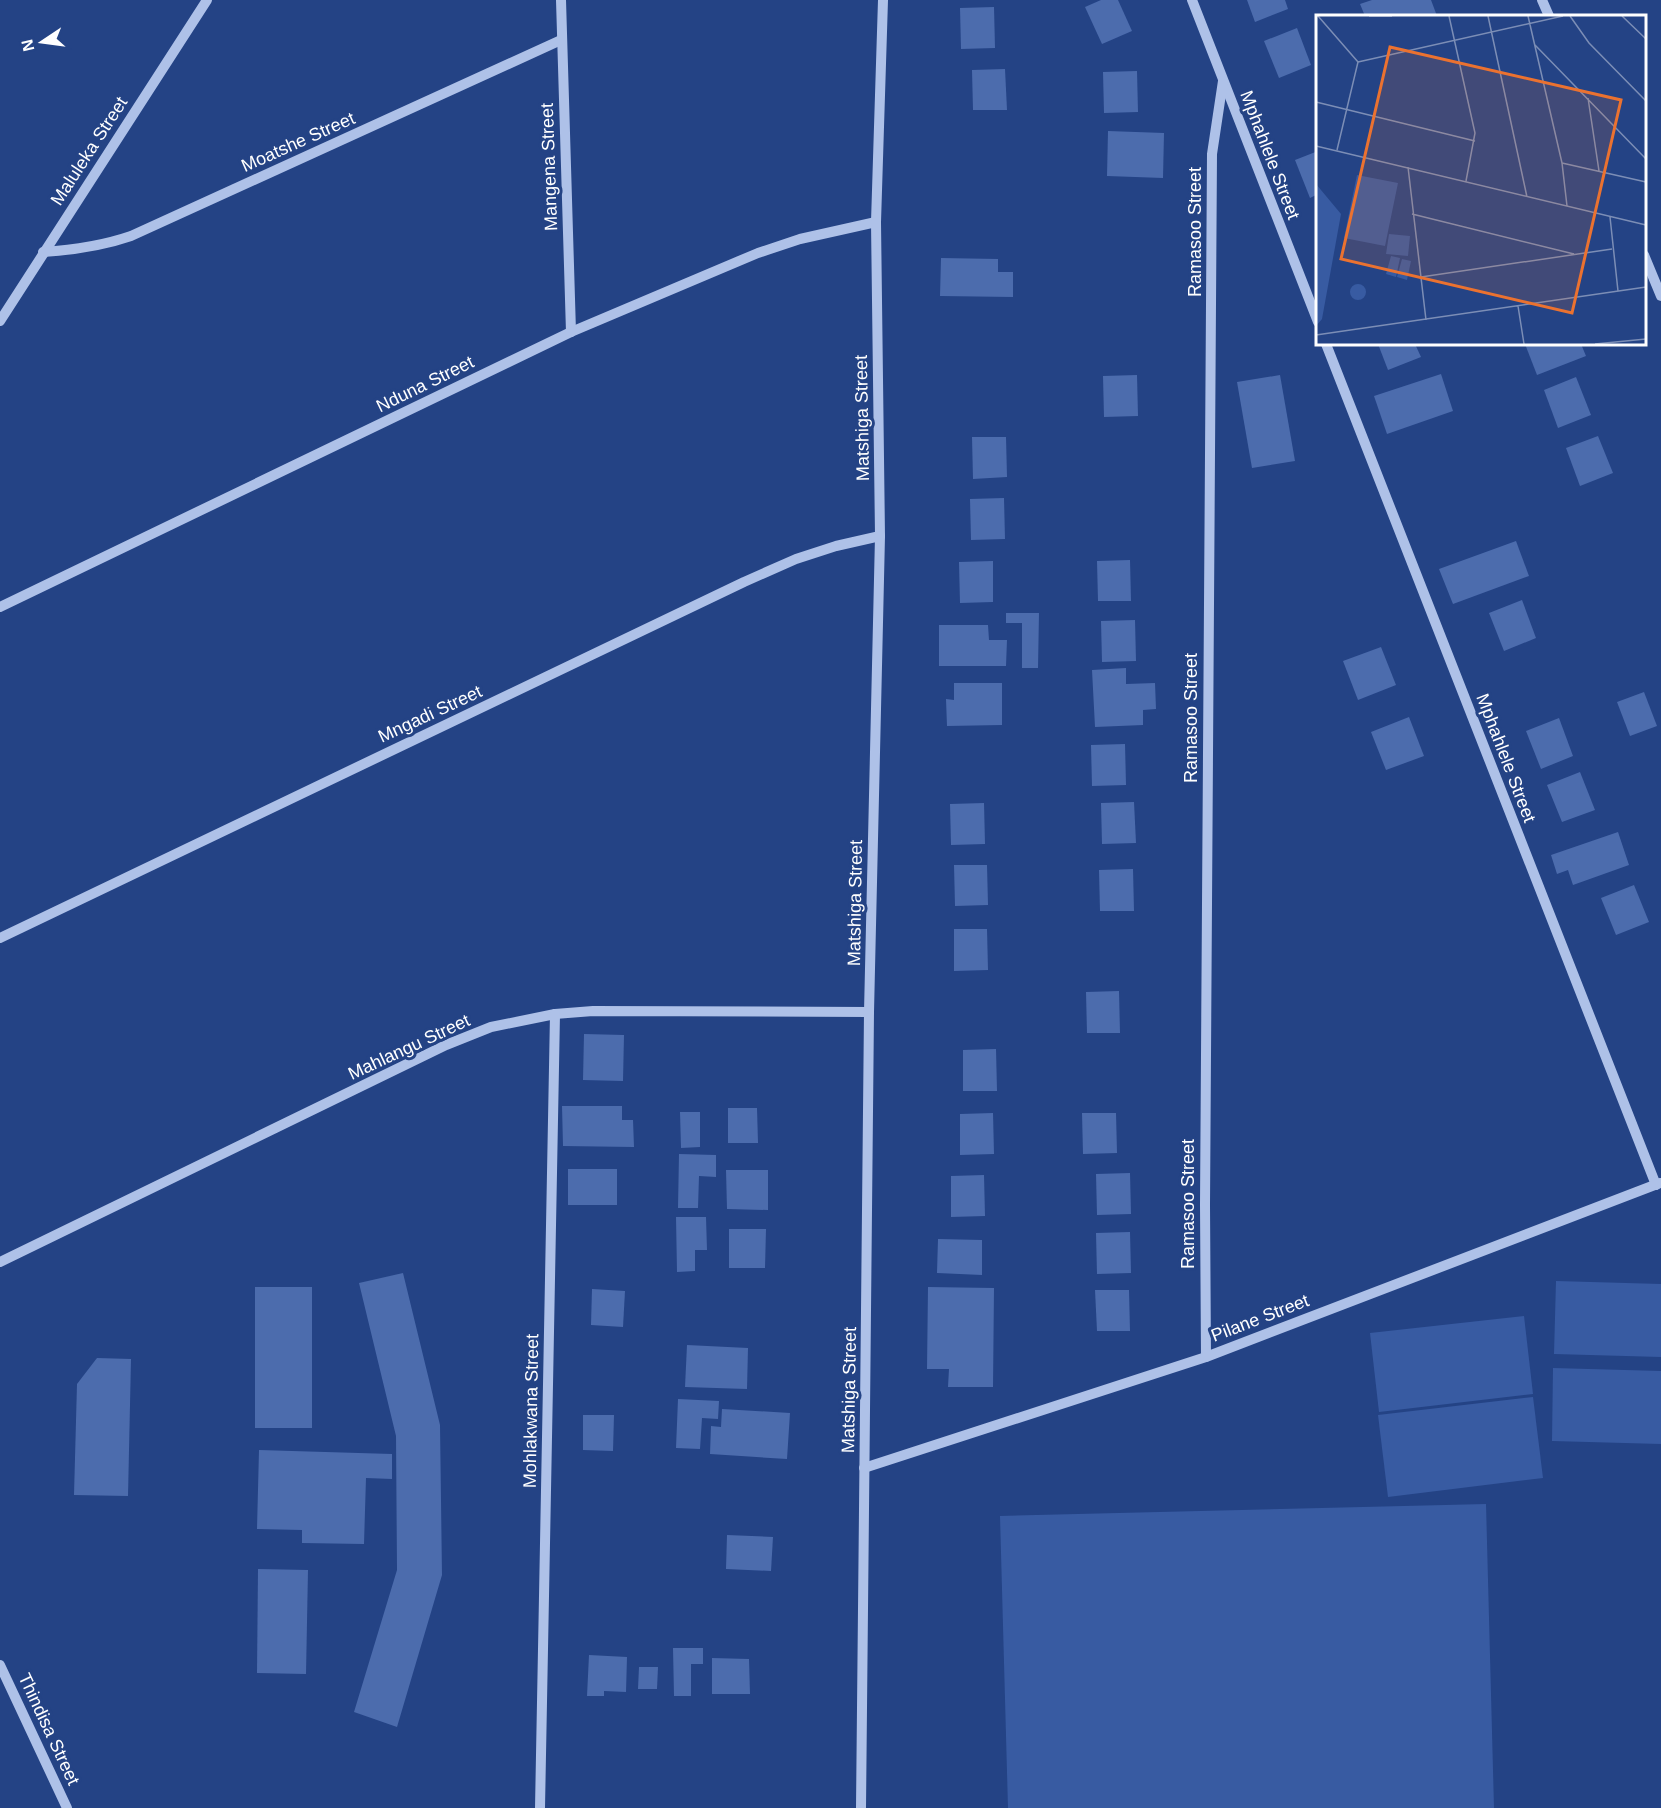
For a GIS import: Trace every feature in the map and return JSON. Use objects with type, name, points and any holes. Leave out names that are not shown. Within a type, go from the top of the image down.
[{"type":"street","name":"Maluleka Street","points":[[0,321],[207,0]]},
{"type":"street","name":"Mangena Street","points":[[561,0],[571,332]]},
{"type":"street","name":"Matshiga Street","points":[[861,1808],[869,1012],[880,536],[876,222],[883,0]]},
{"type":"street","name":"Mphahlele Street","points":[[1192,0],[1316,319]]},
{"type":"street","points":[[1542,0],[1549,15]]},
{"type":"street","name":"Moatshe Street","points":[[43,252],[105,245],[131,236],[561,40]]},
{"type":"street","name":"Ramasoo Street","points":[[1206,1357],[1204,1205],[1212,154],[1223,81]]},
{"type":"street","name":"Nduna Street","points":[[0,607],[571,332],[758,253],[800,239],[876,222]]},
{"type":"street","points":[[1646,260],[1661,296]]},
{"type":"street","name":"Mphahlele Street","points":[[1326,345],[1658,1184]]},
{"type":"street","name":"Mngadi Street","points":[[0,938],[744,582],[806,556],[836,546],[880,536]]},
{"type":"street","name":"Mahlangu Street","points":[[0,1262],[446,1046],[491,1027],[555,1014],[632,1010],[869,1012]]},
{"type":"street","name":"Mohlakwana Street","points":[[540,1808],[555,1014]]},
{"type":"street","name":"Pilane Street","points":[[864,1468],[1206,1357],[1658,1184]]},
{"type":"street","name":"Thindisa Street","points":[[0,1665],[67,1808]]},
{"type":"shaded area","points":[[1556,1281],[1661,1284],[1661,1357],[1554,1354]]},
{"type":"shaded area","points":[[1524,1316],[1533,1394],[1379,1412],[1370,1333]]},
{"type":"shaded area","points":[[1553,1368],[1661,1371],[1661,1444],[1552,1441]]},
{"type":"shaded area","points":[[1533,1397],[1543,1478],[1388,1497],[1378,1415]]},
{"type":"shaded area","points":[[1486,1504],[1494,1808],[1008,1808],[1000,1516]]},
{"type":"building","points":[[1101,0],[1118,0],[1132,31],[1102,44],[1085,7]]},
{"type":"building","points":[[1247,0],[1285,0],[1288,9],[1255,22]]},
{"type":"building","points":[[1372,0],[1431,0],[1437,15],[1365,15],[1360,4]]},
{"type":"building","points":[[994,7],[995,48],[961,49],[960,8]]},
{"type":"building","points":[[1297,28],[1311,65],[1279,78],[1264,41]]},
{"type":"building","points":[[1005,69],[1007,110],[973,110],[972,70]]},
{"type":"building","points":[[1137,71],[1138,112],[1104,113],[1103,72]]},
{"type":"building","points":[[1108,131],[1164,133],[1163,178],[1107,176]]},
{"type":"building","points":[[1316,152],[1316,195],[1310,198],[1295,160]]},
{"type":"building","points":[[941,258],[998,259],[998,272],[1013,272],[1013,297],[940,296]]},
{"type":"building","points":[[1378,345],[1415,345],[1421,357],[1388,370]]},
{"type":"building","points":[[1525,345],[1581,345],[1586,356],[1537,375]]},
{"type":"building","points":[[1441,374],[1453,411],[1387,434],[1374,396]]},
{"type":"building","points":[[1137,375],[1138,416],[1104,417],[1103,376]]},
{"type":"building","points":[[1280,375],[1295,461],[1252,468],[1237,382]]},
{"type":"building","points":[[1576,377],[1591,415],[1558,428],[1544,390]]},
{"type":"building","points":[[1598,436],[1613,473],[1580,486],[1566,448]]},
{"type":"building","points":[[972,437],[1006,437],[1007,477],[973,479]]},
{"type":"building","points":[[1004,498],[1005,539],[971,540],[970,499]]},
{"type":"building","points":[[1516,541],[1529,576],[1453,604],[1439,569]]},
{"type":"building","points":[[1130,560],[1131,601],[1098,601],[1097,561]]},
{"type":"building","points":[[993,561],[993,602],[960,603],[959,562]]},
{"type":"building","points":[[1522,600],[1536,638],[1504,651],[1489,613]]},
{"type":"building","points":[[1006,613],[1039,613],[1038,668],[1022,668],[1022,623],[1006,623]]},
{"type":"building","points":[[1135,620],[1136,661],[1102,662],[1101,621]]},
{"type":"building","points":[[939,625],[988,625],[989,640],[1007,640],[1006,666],[939,666]]},
{"type":"building","points":[[1381,647],[1396,685],[1358,700],[1343,661]]},
{"type":"building","points":[[1126,668],[1126,684],[1155,683],[1156,709],[1143,710],[1143,725],[1095,727],[1092,670]]},
{"type":"building","points":[[954,683],[1002,683],[1002,725],[947,726],[946,699],[954,700]]},
{"type":"building","points":[[1644,692],[1657,726],[1630,736],[1617,702]]},
{"type":"building","points":[[1409,717],[1424,756],[1386,770],[1371,732]]},
{"type":"building","points":[[1559,718],[1573,756],[1541,769],[1526,731]]},
{"type":"building","points":[[1125,744],[1126,785],[1092,786],[1091,745]]},
{"type":"building","points":[[1580,772],[1595,810],[1562,822],[1547,785]]},
{"type":"building","points":[[1134,802],[1136,843],[1102,844],[1101,803]]},
{"type":"building","points":[[984,803],[985,844],[951,845],[950,804]]},
{"type":"building","points":[[1618,832],[1629,865],[1573,885],[1568,870],[1557,874],[1551,855]]},
{"type":"building","points":[[954,865],[987,865],[988,905],[955,906]]},
{"type":"building","points":[[1133,869],[1134,911],[1100,911],[1099,870]]},
{"type":"building","points":[[1634,885],[1649,922],[1616,935],[1601,898]]},
{"type":"building","points":[[954,929],[987,929],[988,970],[954,971]]},
{"type":"building","points":[[1119,991],[1120,1033],[1087,1033],[1086,992]]},
{"type":"building","points":[[584,1034],[624,1035],[623,1081],[583,1080]]},
{"type":"building","points":[[996,1049],[997,1091],[963,1091],[963,1050]]},
{"type":"building","points":[[562,1106],[622,1106],[622,1120],[633,1120],[634,1147],[563,1146]]},
{"type":"building","points":[[728,1108],[757,1108],[758,1143],[728,1143]]},
{"type":"building","points":[[680,1112],[700,1112],[700,1147],[681,1148]]},
{"type":"building","points":[[993,1113],[994,1154],[960,1155],[960,1114]]},
{"type":"building","points":[[1082,1113],[1116,1113],[1117,1153],[1083,1154]]},
{"type":"building","points":[[679,1154],[716,1155],[716,1177],[699,1176],[698,1208],[678,1208]]},
{"type":"building","points":[[568,1169],[617,1169],[617,1205],[568,1205]]},
{"type":"building","points":[[726,1170],[768,1170],[768,1210],[727,1209]]},
{"type":"building","points":[[1130,1173],[1131,1214],[1097,1215],[1096,1174]]},
{"type":"building","points":[[984,1175],[985,1216],[951,1217],[951,1176]]},
{"type":"building","points":[[676,1217],[706,1217],[707,1250],[695,1250],[695,1271],[677,1272]]},
{"type":"building","points":[[729,1229],[766,1229],[765,1268],[729,1268]]},
{"type":"building","points":[[1130,1232],[1131,1273],[1097,1274],[1096,1233]]},
{"type":"building","points":[[938,1239],[982,1240],[982,1275],[937,1273]]},
{"type":"building","points":[[403,1273],[440,1425],[442,1575],[397,1727],[354,1712],[397,1570],[396,1436],[359,1283]]},
{"type":"building","points":[[255,1287],[312,1287],[312,1428],[255,1428]]},
{"type":"building","points":[[928,1287],[994,1288],[993,1387],[948,1387],[949,1369],[927,1369]]},
{"type":"building","points":[[592,1289],[625,1291],[623,1327],[591,1325]]},
{"type":"building","points":[[1095,1290],[1129,1290],[1130,1331],[1097,1331]]},
{"type":"building","points":[[687,1345],[748,1348],[747,1389],[685,1387]]},
{"type":"building","points":[[97,1358],[131,1359],[128,1496],[74,1495],[77,1384]]},
{"type":"building","points":[[678,1399],[719,1401],[718,1419],[702,1418],[700,1449],[676,1448]]},
{"type":"building","points":[[722,1409],[790,1413],[787,1459],[710,1454],[711,1426],[721,1427]]},
{"type":"building","points":[[583,1415],[614,1415],[613,1451],[583,1450]]},
{"type":"building","points":[[259,1450],[392,1454],[392,1479],[366,1478],[364,1544],[302,1543],[302,1530],[257,1529]]},
{"type":"building","points":[[727,1535],[773,1537],[771,1571],[726,1569]]},
{"type":"building","points":[[258,1569],[308,1570],[306,1674],[257,1673]]},
{"type":"building","points":[[673,1648],[703,1648],[703,1664],[691,1664],[691,1696],[674,1696]]},
{"type":"building","points":[[589,1655],[627,1657],[626,1692],[604,1691],[604,1696],[587,1696]]},
{"type":"building","points":[[712,1658],[749,1659],[750,1694],[712,1694]]},
{"type":"building","points":[[639,1667],[658,1667],[657,1689],[638,1689]]}]
